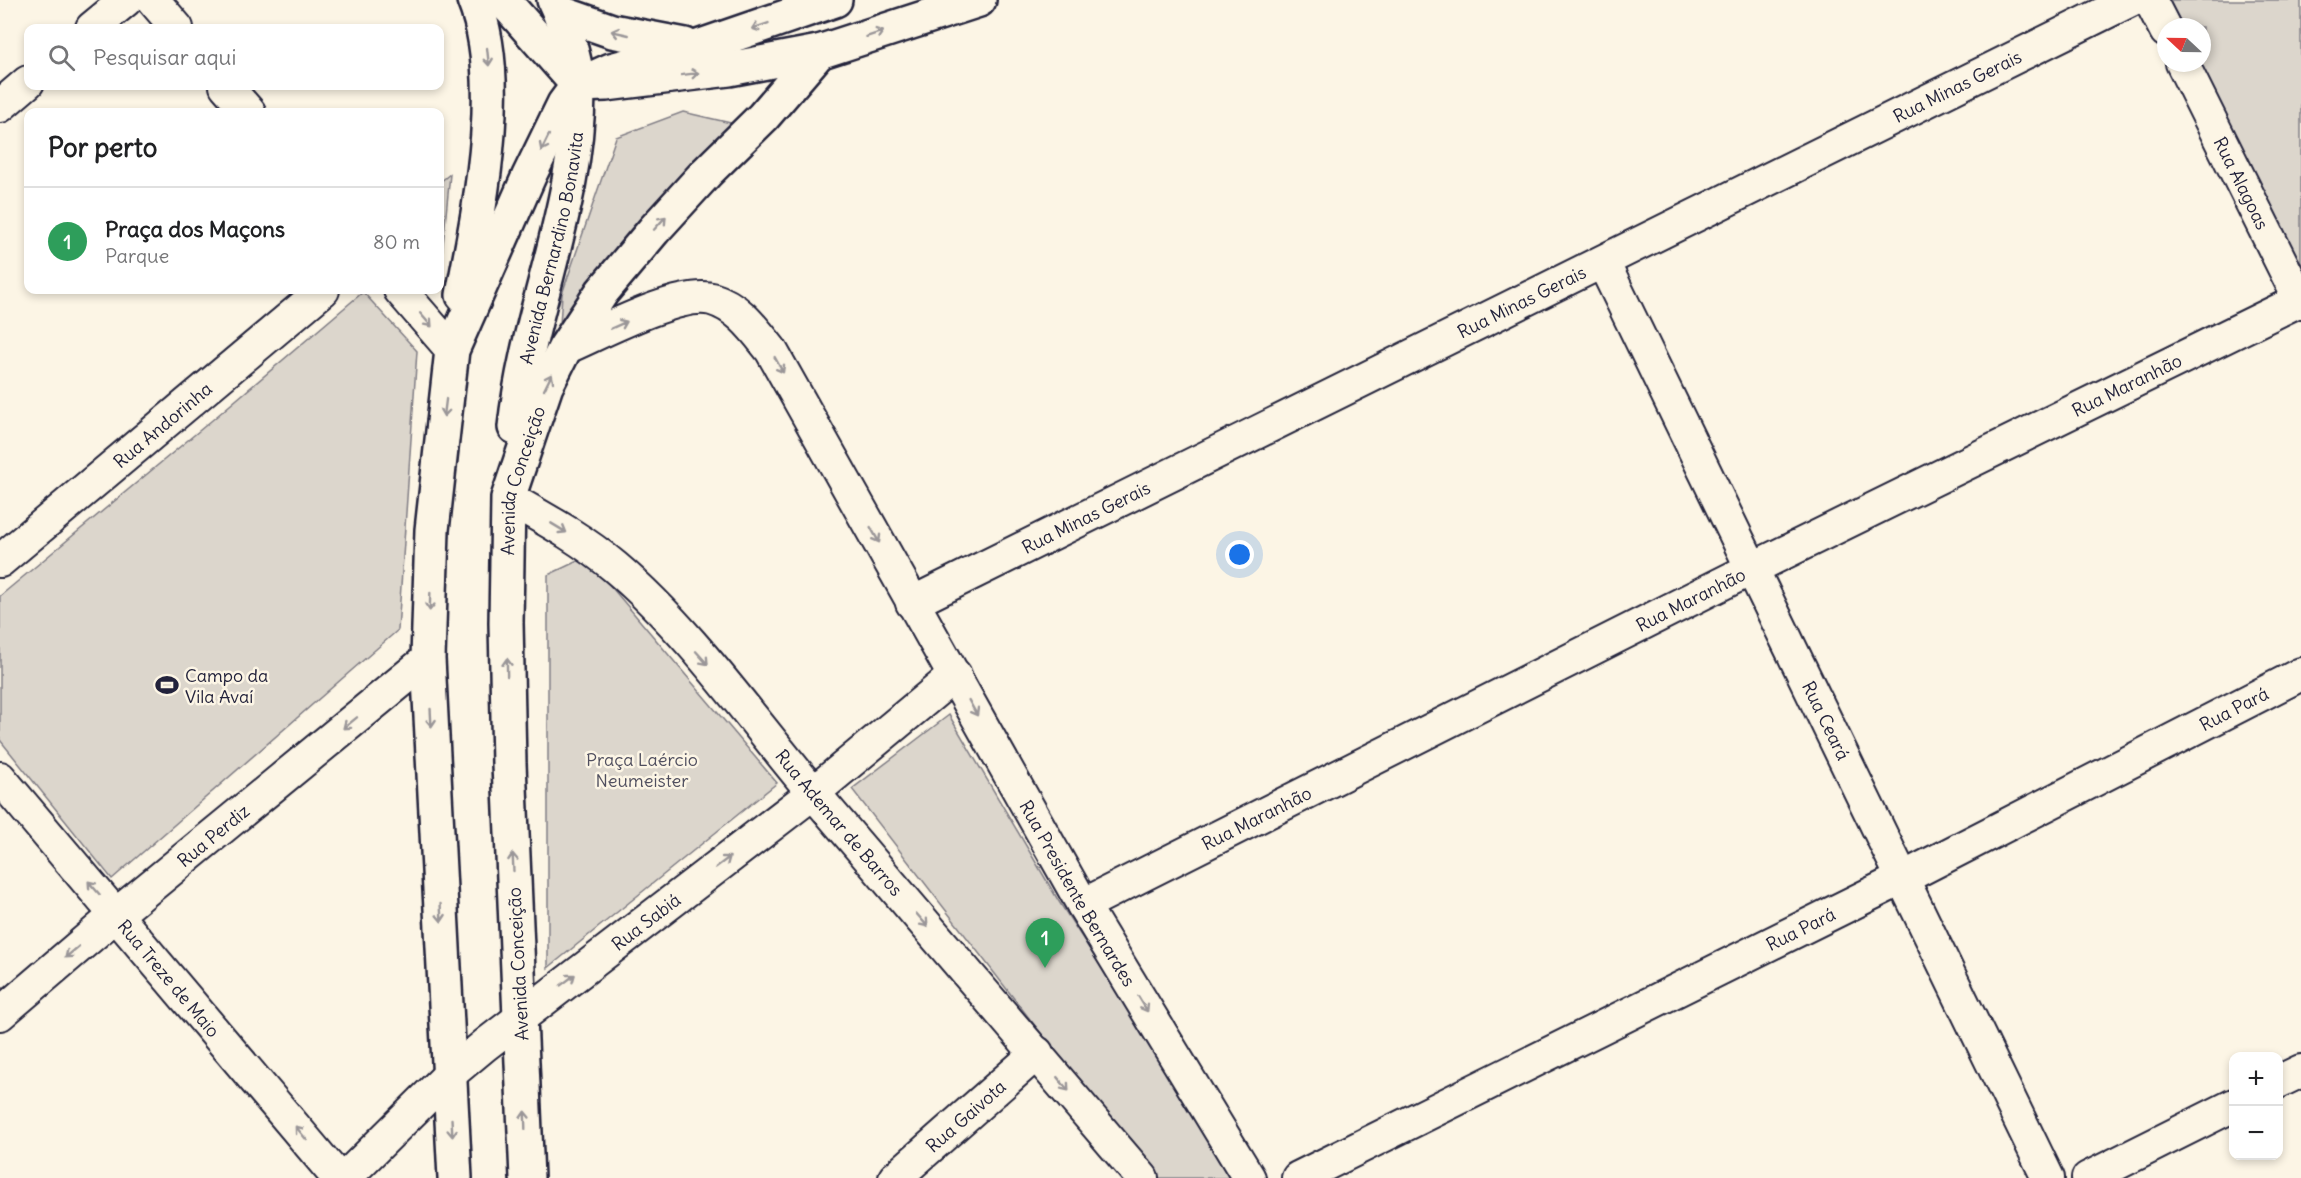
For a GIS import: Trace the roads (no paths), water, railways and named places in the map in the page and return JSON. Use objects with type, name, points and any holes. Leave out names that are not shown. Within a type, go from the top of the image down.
[{"type":"main road","points":[[455,1178],[428,659],[432,530],[452,350],[476,222],[488,128],[489,75],[486,38],[474,0]]},
{"type":"main road","points":[[503,0],[578,85]]},
{"type":"main road","points":[[452,350],[534,165],[564,104],[578,85],[611,70],[698,47],[835,0]]},
{"type":"main road","points":[[578,85],[606,84],[729,69],[819,52],[979,0]]},
{"type":"main road","points":[[558,7],[612,31],[698,47]]},
{"type":"main road","name":"Avenida Bernardino Bonavita","points":[[508,498],[517,415],[529,348],[569,182],[576,136],[578,85],[558,7]]},
{"type":"main road","name":"Avenida Conceição","points":[[527,1178],[508,752],[506,623],[508,498],[546,386],[566,348],[602,292],[654,230],[707,172],[763,117],[819,52]]},
{"type":"street","points":[[98,24],[126,0]]},
{"type":"street","points":[[153,0],[174,24]]},
{"type":"street","name":"Rua Minas Gerais","points":[[912,603],[2131,0]]},
{"type":"street","points":[[2150,0],[2159,18]]},
{"type":"street","name":"Rua Alagoas","points":[[2186,72],[2301,301]]},
{"type":"street","points":[[0,106],[24,85]]},
{"type":"street","points":[[230,90],[245,108]]},
{"type":"street","name":"Rua Ceará","points":[[1603,262],[1751,569],[1905,877],[2048,1178]]},
{"type":"street","name":"Rua Andorinha","points":[[0,561],[318,294]]},
{"type":"street","points":[[403,294],[452,350]]},
{"type":"street","name":"Rua Presidente Bernardes","points":[[566,348],[650,311],[697,297],[711,299],[739,313],[771,350],[1083,905],[1249,1178]]},
{"type":"street","name":"Rua Maranhão","points":[[1083,905],[1751,569],[2301,301]]},
{"type":"street","name":"Rua Ademar de Barros","points":[[508,498],[576,537],[614,566],[650,599],[713,670],[813,793],[1142,1178]]},
{"type":"street","name":"Rua Perdiz","points":[[0,1014],[117,914],[428,659]]},
{"type":"street","name":"Rua Pará","points":[[1298,1178],[1905,877],[2301,674]]},
{"type":"street","name":"Rua Sabiá","points":[[345,1178],[449,1075],[521,1016],[813,793],[955,675]]},
{"type":"street","name":"Rua Treze de Maio","points":[[0,778],[338,1178]]},
{"type":"street","name":"Rua Gaivota","points":[[895,1178],[1037,1053]]},
{"type":"street","points":[[2283,1080],[2301,1071]]},
{"type":"street","points":[[2088,1178],[2232,1106]]},
{"type":"place","name":"Campo da Vila Avaí","points":[[167,685]]},
{"type":"place","name":"Praça dos Maçons","points":[[1045,968]]},
{"type":"park label","name":"Praça Laércio Neumeister","points":[[642,769]]}]
